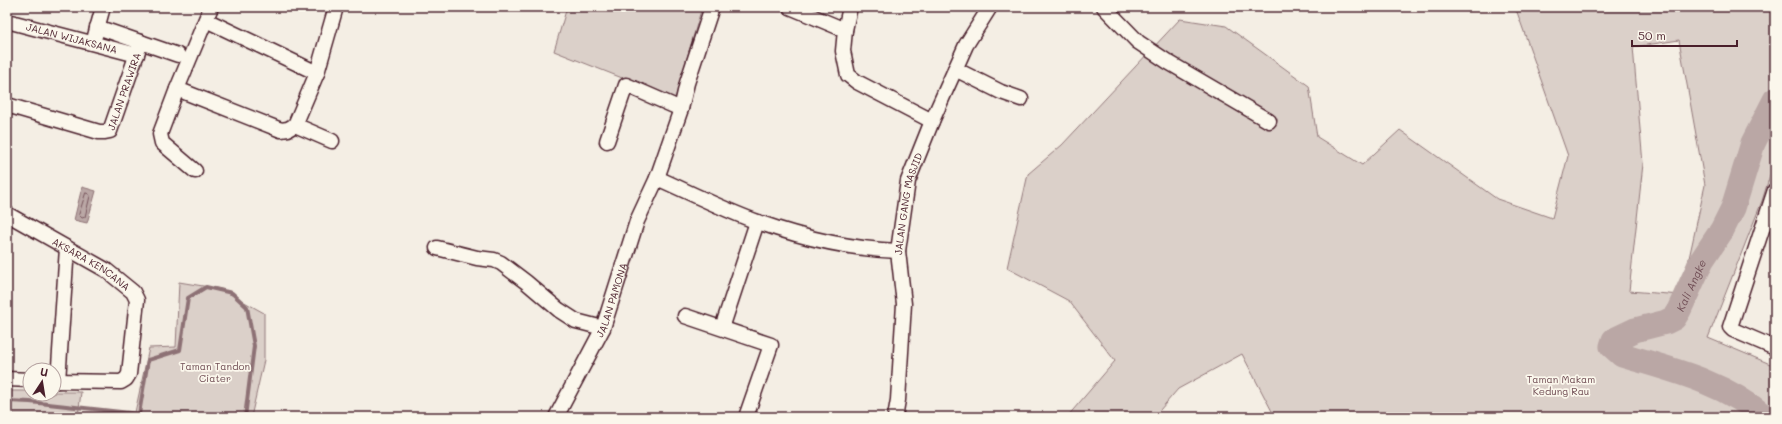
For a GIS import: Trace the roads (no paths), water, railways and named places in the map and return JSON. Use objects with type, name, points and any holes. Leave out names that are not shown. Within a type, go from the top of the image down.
[{"type":"street","points":[[93,42],[103,7]]},
{"type":"street","points":[[177,89],[281,130],[288,129],[295,125],[316,73],[336,7]]},
{"type":"street","name":"JALAN PAMONA","points":[[556,417],[603,328],[637,222],[658,178],[712,7]]},
{"type":"street","points":[[790,7],[845,30]]},
{"type":"street","points":[[850,7],[845,30],[843,51],[848,75],[880,96],[932,122]]},
{"type":"street","name":"JALAN GANG MASJID","points":[[895,417],[898,400],[904,304],[898,251],[908,181],[966,45],[990,7]]},
{"type":"street","points":[[1104,7],[1138,42],[1168,62],[1269,121]]},
{"type":"street","points":[[195,170],[162,143],[160,134],[209,13],[316,73]]},
{"type":"street","name":"JALAN WIJAKSANA","points":[[7,20],[93,42],[178,55]]},
{"type":"street","name":"JALAN WIJAKSANA","points":[[97,27],[139,48]]},
{"type":"street","name":"JALAN PRAWIRA","points":[[7,105],[99,132],[110,131],[139,48]]},
{"type":"street","points":[[955,69],[1001,92],[1021,99]]},
{"type":"street","points":[[606,140],[626,85],[681,109]]},
{"type":"street","points":[[295,125],[332,141]]},
{"type":"street","points":[[658,178],[757,222],[793,233],[872,250],[898,251]]},
{"type":"street","points":[[1775,190],[1730,327],[1733,330],[1775,348]]},
{"type":"street","name":"AKSARA KENCANA","points":[[7,214],[106,270],[133,292],[137,300],[129,374],[126,379],[121,382],[62,381]]},
{"type":"street","points":[[722,328],[757,222]]},
{"type":"street","points":[[58,362],[67,248]]},
{"type":"street","points":[[437,248],[471,257],[494,260],[501,263],[559,310],[576,321],[603,328]]},
{"type":"street","points":[[685,316],[771,345],[747,414]]},
{"type":"street","points":[[7,378],[22,379]]},
{"type":"water","points":[[82,187],[96,191],[87,223],[74,220]]},
{"type":"waterway","name":"Kali Angke","points":[[1765,417],[1749,405],[1715,386],[1697,378],[1622,355],[1612,346],[1614,340],[1635,330],[1666,322],[1674,318],[1702,260],[1722,230],[1733,208],[1753,143],[1775,100]]},
{"type":"waterway","points":[[7,401],[30,402],[139,414],[148,360],[180,350],[188,298],[206,287],[232,293],[247,307],[254,346],[245,417]]},
{"type":"park label","name":"Taman Tandon Ciater","points":[[215,372]]},
{"type":"park label","name":"Taman Makam Kedung Rau","points":[[1561,384]]}]
